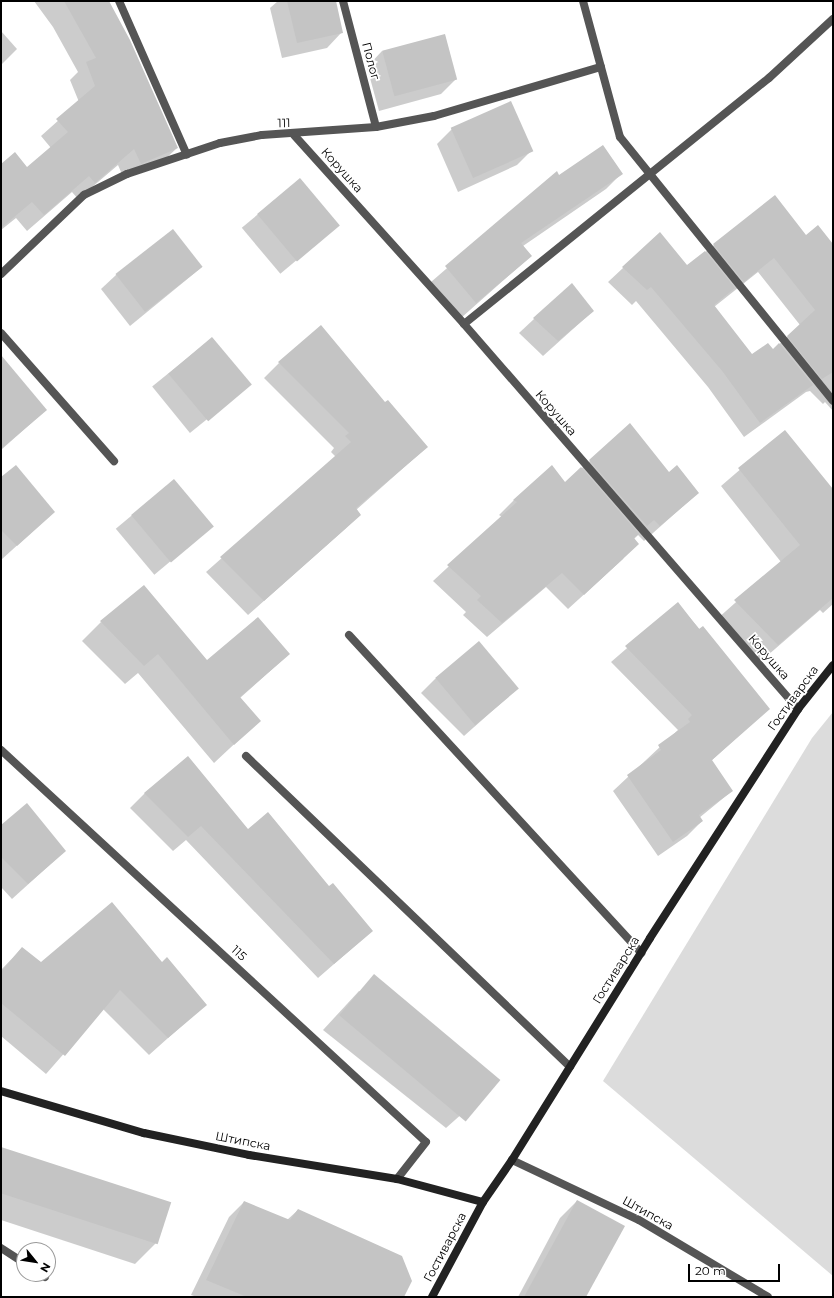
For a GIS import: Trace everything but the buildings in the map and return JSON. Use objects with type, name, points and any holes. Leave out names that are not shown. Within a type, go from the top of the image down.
[{"type":"street","points":[[119,1],[186,155]]},
{"type":"street","name":"Полог","points":[[343,1],[376,127]]},
{"type":"street","points":[[583,1],[620,137],[833,401]]},
{"type":"street","points":[[464,324],[770,78],[833,19]]},
{"type":"street","name":"111","points":[[1,274],[84,195],[127,174],[220,143],[262,135],[294,135],[376,127],[434,116],[601,67]]},
{"type":"street","name":"Корушка","points":[[294,135],[464,324],[798,709]]},
{"type":"street","points":[[1,333],[114,461]]},
{"type":"street","points":[[349,635],[641,953]]},
{"type":"street","name":"Гостиварска","points":[[432,1297],[483,1202],[512,1160],[641,953],[798,709],[833,665]]},
{"type":"street","name":"115","points":[[1,750],[426,1142],[397,1179]]},
{"type":"street","points":[[246,756],[570,1067]]},
{"type":"street","name":"Штипска","points":[[1,1091],[144,1133],[249,1155],[397,1179],[483,1202]]},
{"type":"street","name":"Штипска","points":[[512,1160],[639,1220],[768,1297]]},
{"type":"street","points":[[1,1248],[16,1258]]},
{"type":"shaded area","points":[[833,712],[833,1276],[603,1081],[812,738]]}]
